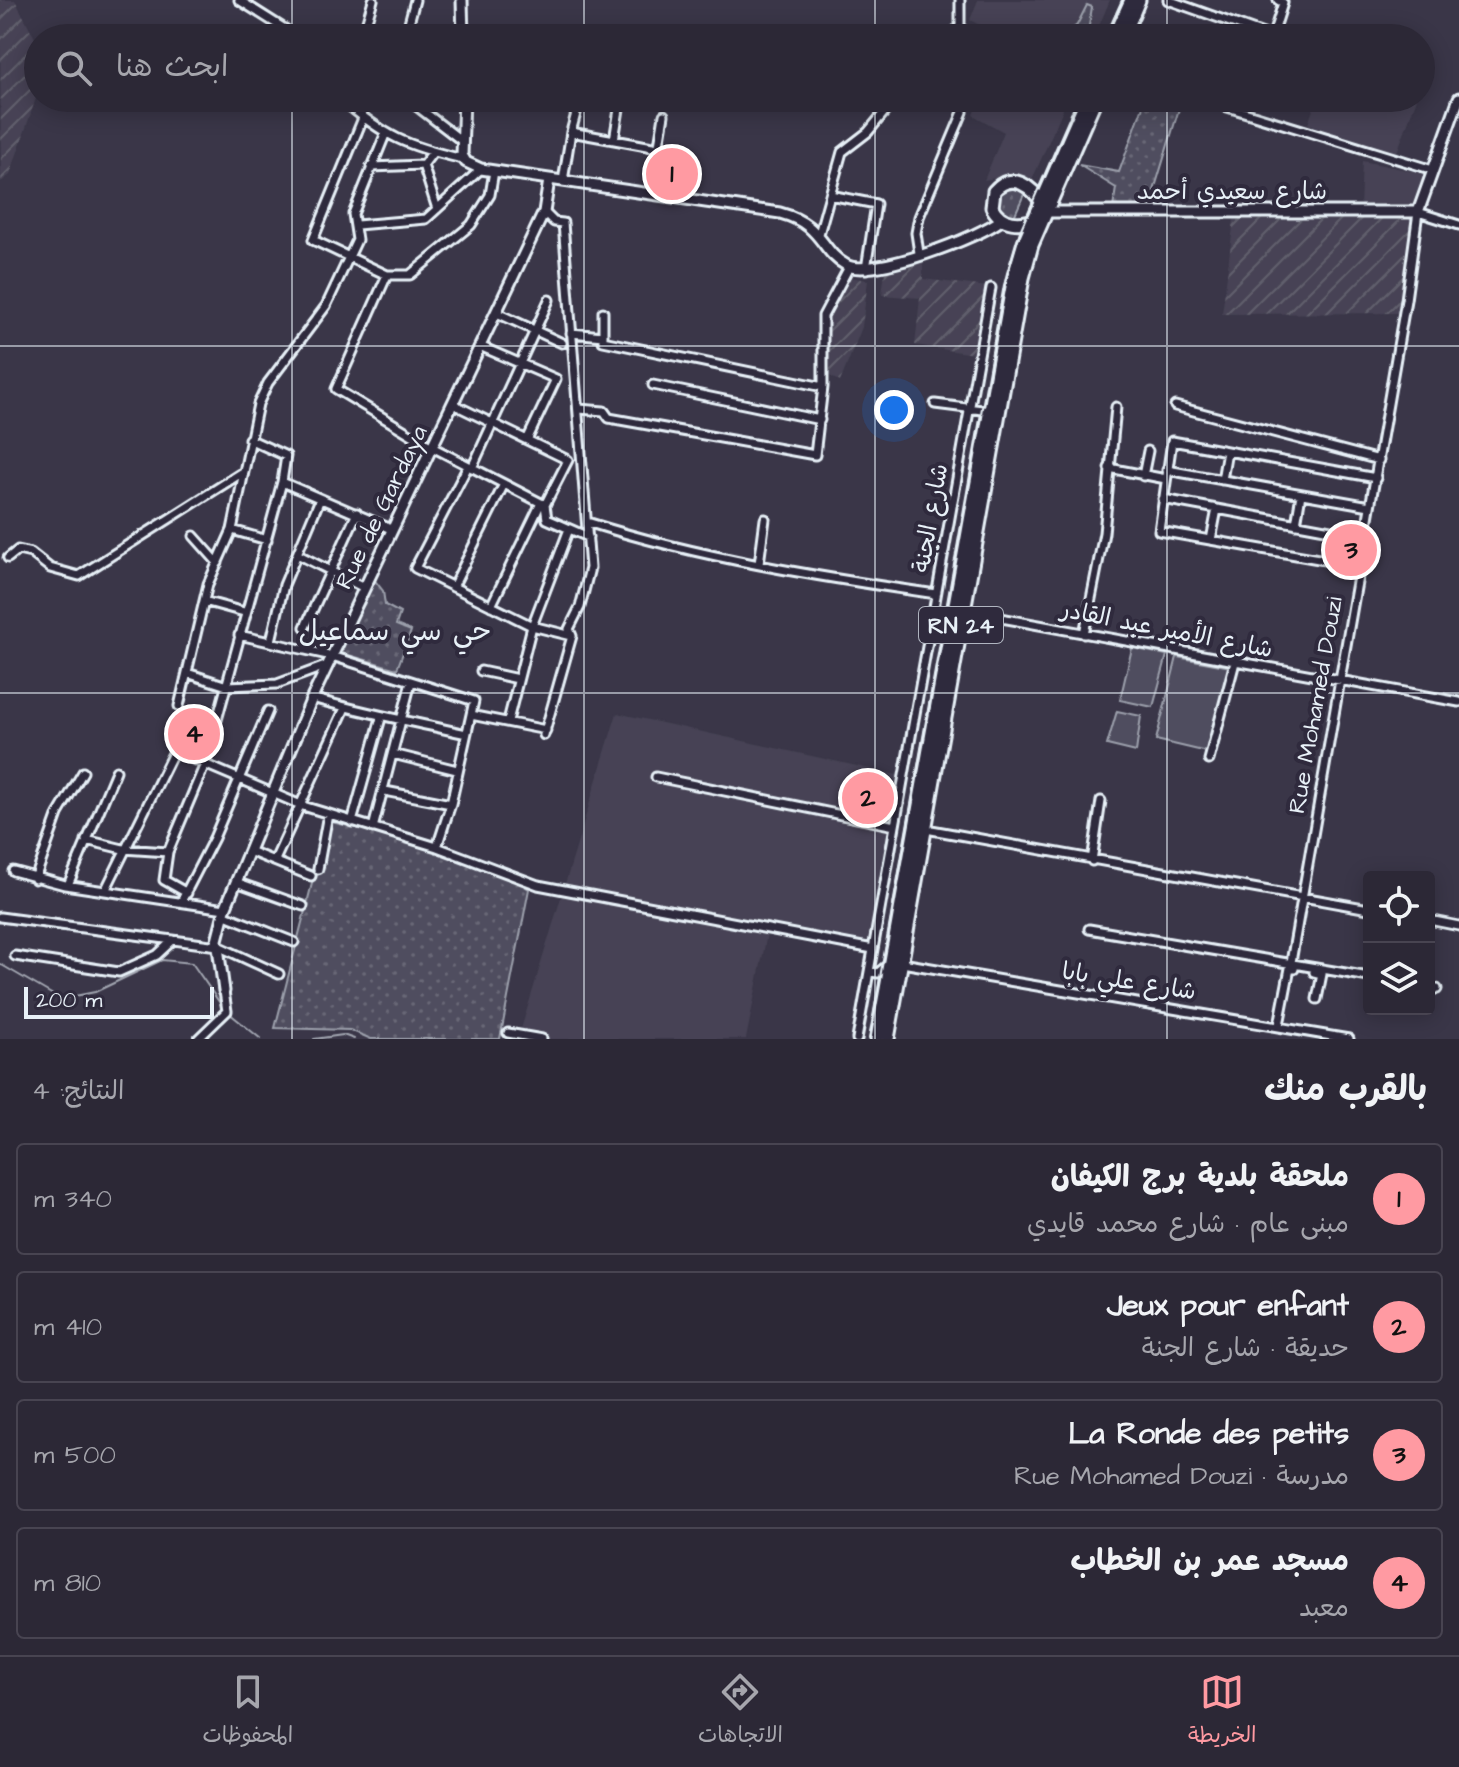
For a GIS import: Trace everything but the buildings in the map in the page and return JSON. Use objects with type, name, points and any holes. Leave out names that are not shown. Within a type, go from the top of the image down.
[{"type":"main road","points":[[1124,24],[1131,0]]},
{"type":"main road","points":[[1127,24],[1139,0]]},
{"type":"main road","name":"RN 24","points":[[877,1039],[886,988],[897,962],[926,829],[1023,278],[1051,183],[1081,112]]},
{"type":"main road","name":"RN 24","points":[[888,1039],[897,962],[1006,311],[1024,242],[1042,212],[1089,112]]},
{"type":"main road","points":[[1024,242],[1003,218],[992,195],[1002,183],[1017,181],[1030,187],[1051,183]]},
{"type":"main road","points":[[1003,218],[1042,212],[1030,187]]},
{"type":"street","points":[[239,0],[277,24]]},
{"type":"street","points":[[366,24],[373,0]]},
{"type":"street","points":[[409,24],[415,0]]},
{"type":"street","points":[[462,0],[463,24]]},
{"type":"street","points":[[960,0],[960,24]]},
{"type":"street","points":[[1168,0],[1234,24]]},
{"type":"street","points":[[1276,24],[1283,3],[1278,0]]},
{"type":"street","points":[[1459,98],[1418,212],[1459,225]]},
{"type":"street","points":[[356,112],[385,135],[463,159],[481,169],[780,213],[805,222],[849,267],[866,269],[919,253],[982,232],[1003,218]]},
{"type":"street","points":[[424,112],[462,141]]},
{"type":"street","points":[[463,112],[463,159]]},
{"type":"street","points":[[563,181],[576,112]]},
{"type":"street","points":[[614,140],[619,112]]},
{"type":"street","points":[[819,234],[842,152],[868,132],[884,112]]},
{"type":"street","points":[[919,253],[916,233],[919,217],[963,112]]},
{"type":"street","points":[[1244,112],[1433,170]]},
{"type":"street","points":[[651,193],[664,115]]},
{"type":"street","points":[[363,118],[313,240],[387,275],[410,275],[471,225],[490,195],[494,171]]},
{"type":"street","points":[[571,132],[658,148]]},
{"type":"street","points":[[179,706],[204,601],[232,530],[249,439],[268,383],[326,306],[357,240],[353,214],[385,135]]},
{"type":"street","points":[[423,165],[433,152]]},
{"type":"street","points":[[371,167],[423,165]]},
{"type":"street","points":[[423,165],[437,209]]},
{"type":"street","points":[[357,225],[426,219],[481,169]]},
{"type":"street","name":"Rue de Gardaya","points":[[224,991],[218,946],[225,912],[236,882],[312,698],[544,212],[549,180]]},
{"type":"street","points":[[830,195],[876,204],[866,269]]},
{"type":"street","points":[[471,715],[508,721],[545,732],[572,636],[569,629],[580,607],[590,568],[563,223],[554,222],[544,212]]},
{"type":"street","name":"شارع سعيدي أحمد","points":[[1042,212],[1418,212]]},
{"type":"street","name":"Rue Mohamed Douzi","points":[[1279,1025],[1363,536],[1376,478],[1418,212]]},
{"type":"street","points":[[579,409],[604,411],[609,418],[813,455],[823,387],[823,316],[849,267]]},
{"type":"street","points":[[387,275],[336,389],[432,447],[543,504],[547,519],[588,537]]},
{"type":"street","name":"شارع الجنة","points":[[857,1039],[874,973],[873,949],[991,288]]},
{"type":"street","points":[[549,300],[494,422],[415,568],[532,626],[572,636]]},
{"type":"street","points":[[603,312],[603,341],[823,387]]},
{"type":"street","points":[[497,313],[562,343]]},
{"type":"street","points":[[571,333],[603,336]]},
{"type":"street","points":[[482,347],[556,379],[528,438]]},
{"type":"street","points":[[653,385],[820,420]]},
{"type":"street","points":[[453,404],[568,460],[491,606]]},
{"type":"street","points":[[935,404],[990,411]]},
{"type":"street","points":[[1175,406],[1379,460]]},
{"type":"street","points":[[1084,634],[1104,533],[1116,407]]},
{"type":"street","points":[[184,897],[164,880],[168,852],[205,764],[244,612],[267,540],[286,456],[249,439]]},
{"type":"street","points":[[1359,566],[1159,531],[1172,441],[1376,478]]},
{"type":"street","points":[[1143,476],[1148,451]]},
{"type":"street","points":[[1222,480],[1227,451]]},
{"type":"street","points":[[1109,468],[1143,476],[1167,474],[1222,480],[1370,506]]},
{"type":"street","points":[[8,558],[18,550],[31,553],[50,568],[79,576],[243,472]]},
{"type":"street","points":[[282,482],[391,529]]},
{"type":"street","points":[[453,587],[504,484]]},
{"type":"street","points":[[1296,524],[1301,494]]},
{"type":"street","points":[[271,641],[284,585],[320,499]]},
{"type":"street","points":[[1163,499],[1363,536]]},
{"type":"street","points":[[1211,540],[1217,509]]},
{"type":"street","points":[[305,627],[357,513]]},
{"type":"street","points":[[759,564],[765,519]]},
{"type":"street","points":[[587,522],[653,543],[936,594]]},
{"type":"street","points":[[508,721],[532,626],[569,529]]},
{"type":"street","points":[[232,530],[267,540]]},
{"type":"street","points":[[194,536],[218,563]]},
{"type":"street","points":[[299,555],[364,588]]},
{"type":"street","points":[[204,601],[244,612]]},
{"type":"street","name":"شارع الأمير عبد القادر","points":[[963,611],[1459,702]]},
{"type":"street","points":[[239,635],[271,641],[474,701],[451,804],[437,847]]},
{"type":"street","points":[[187,673],[227,686],[277,684],[330,660]]},
{"type":"street","points":[[1209,760],[1235,662]]},
{"type":"street","points":[[481,671],[518,679]]},
{"type":"street","points":[[373,828],[411,682]]},
{"type":"street","points":[[312,698],[381,718],[400,719],[466,734]]},
{"type":"street","points":[[275,860],[303,806],[345,708]]},
{"type":"street","points":[[184,897],[268,711]]},
{"type":"street","points":[[352,822],[381,718]]},
{"type":"street","points":[[106,889],[123,849],[174,751],[303,806],[437,847],[538,885],[873,949]]},
{"type":"street","points":[[393,754],[457,770]]},
{"type":"street","points":[[68,885],[116,771]]},
{"type":"street","points":[[35,879],[58,814],[83,772]]},
{"type":"street","points":[[656,777],[895,826]]},
{"type":"street","points":[[385,791],[451,804]]},
{"type":"street","points":[[1092,861],[1101,801]]},
{"type":"street","points":[[318,869],[328,814]]},
{"type":"street","points":[[926,829],[1363,908]]},
{"type":"street","points":[[86,840],[123,849],[168,852]]},
{"type":"street","points":[[249,851],[311,876]]},
{"type":"street","points":[[13,871],[68,885],[184,897],[294,942]]},
{"type":"street","points":[[236,882],[303,906]]},
{"type":"street","points":[[0,917],[218,946],[279,974]]},
{"type":"street","points":[[1435,921],[1459,926]]},
{"type":"street","points":[[1089,929],[1363,976]]},
{"type":"street","points":[[15,956],[119,972],[157,955],[173,940]]},
{"type":"street","points":[[886,988],[874,973],[897,962]]},
{"type":"street","name":"شارع علي بابا","points":[[897,962],[1349,1039]]},
{"type":"street","points":[[1290,966],[1322,974],[1317,999]]},
{"type":"street","points":[[198,1039],[227,1011],[224,991]]},
{"type":"street","points":[[508,1033],[542,1039]]},
{"type":"shaded area","points":[[0,0],[15,0],[28,24],[24,24],[24,112],[31,112],[10,175],[1,182]]},
{"type":"shaded area","points":[[978,0],[1110,0],[1100,24],[978,24],[970,20]]},
{"type":"shaded area","points":[[1087,5],[1092,7],[1089,24],[1078,24]]},
{"type":"shaded area","points":[[974,112],[1062,112],[1032,180],[1012,175],[984,180],[1004,132],[973,115]]},
{"type":"shaded area","points":[[1141,112],[1178,112],[1149,207],[1113,208],[1116,188],[1079,165],[1119,172]]},
{"type":"shaded area","points":[[1312,112],[1412,112],[1396,155],[1308,124]]},
{"type":"shaded area","points":[[1362,161],[1427,174],[1418,201],[1408,207],[1360,207]]},
{"type":"shaded area","points":[[1010,186],[1025,192],[1013,219],[998,209],[998,195]]},
{"type":"shaded area","points":[[1415,218],[1400,313],[1222,314],[1234,219]]},
{"type":"shaded area","points":[[923,262],[923,279],[988,287],[973,354],[915,345],[920,298],[882,295],[885,271]]},
{"type":"shaded area","points":[[849,277],[868,280],[862,327],[840,382],[825,373],[828,349],[824,330],[827,312]]},
{"type":"shaded area","points":[[373,578],[383,591],[385,605],[400,613],[396,625],[411,631],[397,669],[338,652]]},
{"type":"shaded area","points":[[1132,648],[1167,655],[1153,707],[1120,700]]},
{"type":"shaded area","points":[[1177,657],[1231,667],[1207,752],[1156,740]]},
{"type":"shaded area","points":[[1117,711],[1141,716],[1136,752],[1107,745]]},
{"type":"shaded area","points":[[617,713],[902,776],[869,943],[769,924],[746,1039],[518,1039]]},
{"type":"shaded area","points":[[328,821],[459,855],[508,876],[529,889],[500,1039],[371,1039],[350,1030],[275,1028]]},
{"type":"waterway","points":[[0,964],[60,999],[95,992],[162,960],[192,963],[224,1009]]},
{"type":"waterway","points":[[229,1013],[261,1039]]},
{"type":"waterway","points":[[314,1039],[343,1035],[354,1039]]},
{"type":"tram line","points":[[1111,24],[1122,0]]},
{"type":"tram line","points":[[869,1039],[1004,285],[1020,231],[1072,112]]},
{"type":"place","name":"ملحقة بلدية برج الكيفان","points":[[672,174]]},
{"type":"place","name":"La Ronde des petits","points":[[1351,550]]},
{"type":"place","name":"مسجد عمر بن الخطاب","points":[[194,734]]},
{"type":"place","name":"Jeux pour enfant","points":[[868,798]]},
{"type":"district","name":"حي سي سماعيل","points":[[395,630]]}]
